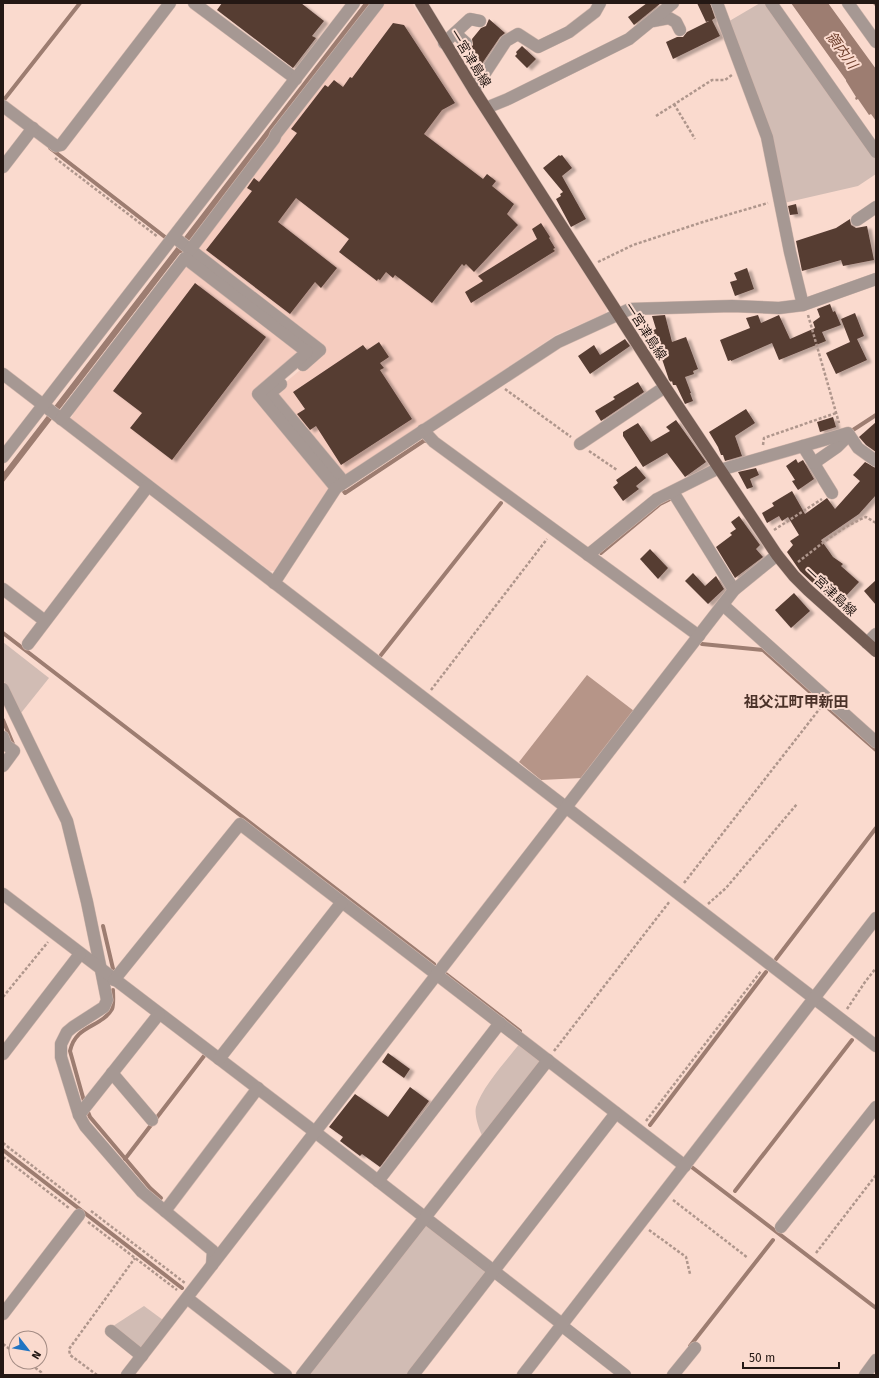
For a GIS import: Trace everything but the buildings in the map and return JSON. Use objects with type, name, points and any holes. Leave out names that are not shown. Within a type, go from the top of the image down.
[{"type":"main road","name":"一宮津島線","points":[[421,3],[444,43],[665,387],[777,555],[788,570],[808,590],[871,647]]},
{"type":"street","points":[[3,106],[56,146],[61,145],[170,3]]},
{"type":"street","points":[[194,3],[296,79]]},
{"type":"street","points":[[3,457],[45,407],[354,3]]},
{"type":"street","points":[[189,249],[378,3]]},
{"type":"street","points":[[474,90],[506,41],[518,34],[538,48],[569,32],[595,12],[600,3]]},
{"type":"street","points":[[486,108],[508,99],[629,38],[673,3]]},
{"type":"street","points":[[771,3],[876,152]]},
{"type":"street","points":[[848,3],[876,42]]},
{"type":"street","points":[[719,4],[741,69],[767,137],[790,252],[803,305]]},
{"type":"street","points":[[651,21],[669,18],[676,22],[680,30]]},
{"type":"street","points":[[444,43],[470,19],[480,21]]},
{"type":"street","points":[[455,33],[466,43]]},
{"type":"street","points":[[3,167],[33,128]]},
{"type":"street","points":[[857,220],[876,207]]},
{"type":"street","points":[[173,241],[189,249],[197,261],[287,330],[320,350],[270,394],[340,485]]},
{"type":"street","points":[[59,418],[185,258],[197,261]]},
{"type":"street","points":[[274,583],[340,485],[558,342],[630,309],[732,306],[779,308],[803,305],[876,279]]},
{"type":"street","points":[[3,374],[876,1046]]},
{"type":"street","points":[[580,444],[665,387]]},
{"type":"street","points":[[423,430],[434,442],[699,636]]},
{"type":"street","points":[[588,555],[657,500],[720,469],[847,435]]},
{"type":"street","points":[[847,435],[858,448],[876,461]]},
{"type":"street","points":[[814,463],[838,447],[847,435]]},
{"type":"street","points":[[803,446],[832,493]]},
{"type":"street","points":[[28,644],[148,486]]},
{"type":"street","points":[[673,492],[734,590]]},
{"type":"street","points":[[127,1375],[734,590],[777,555]]},
{"type":"street","points":[[3,589],[45,621]]},
{"type":"street","points":[[723,605],[876,742]]},
{"type":"street","points":[[871,647],[876,634]]},
{"type":"street","points":[[3,689],[67,821],[87,902],[107,1000],[104,1007],[67,1032],[61,1044],[61,1057],[79,1115],[85,1126],[142,1192],[213,1251],[212,1265]]},
{"type":"street","points":[[3,738],[6,745],[14,752],[3,766]]},
{"type":"street","points":[[114,980],[240,824],[500,1023],[550,1056],[616,1113],[685,1166]]},
{"type":"street","points":[[3,894],[425,1217],[625,1375]]},
{"type":"street","points":[[219,1059],[342,902]]},
{"type":"street","points":[[522,1375],[876,918]]},
{"type":"street","points":[[3,1054],[80,954]]},
{"type":"street","points":[[79,1115],[159,1014]]},
{"type":"street","points":[[378,1181],[500,1023]]},
{"type":"street","points":[[302,1375],[550,1056]]},
{"type":"street","points":[[112,1073],[152,1120]]},
{"type":"street","points":[[165,1211],[258,1088]]},
{"type":"street","points":[[781,1227],[876,1107]]},
{"type":"street","points":[[413,1375],[616,1113]]},
{"type":"street","points":[[3,1314],[79,1215]]},
{"type":"street","points":[[190,1294],[286,1375]]},
{"type":"street","points":[[111,1331],[142,1356]]},
{"type":"street","points":[[673,1375],[694,1348]]},
{"type":"street","points":[[864,1375],[876,1360]]},
{"type":"path","points":[[656,116],[712,80],[725,80],[741,69]]},
{"type":"path","points":[[674,104],[695,139]]},
{"type":"path","points":[[51,155],[173,241]]},
{"type":"path","points":[[588,267],[633,245],[703,222],[780,200]]},
{"type":"path","points":[[803,305],[807,313],[840,427],[847,435]]},
{"type":"path","points":[[496,383],[617,470]]},
{"type":"path","points":[[761,457],[764,438],[836,414]]},
{"type":"path","points":[[764,536],[832,493]]},
{"type":"path","points":[[788,570],[826,541],[857,521],[866,517],[876,523]]},
{"type":"path","points":[[424,698],[547,539]]},
{"type":"path","points":[[550,1056],[676,892],[828,699]]},
{"type":"path","points":[[700,910],[726,888],[797,804]]},
{"type":"path","points":[[3,997],[54,934]]},
{"type":"path","points":[[644,1124],[767,962]]},
{"type":"path","points":[[841,1019],[876,968]]},
{"type":"path","points":[[3,1143],[190,1294]]},
{"type":"path","points":[[3,1157],[135,1258],[190,1294]]},
{"type":"path","points":[[816,1253],[876,1175]]},
{"type":"path","points":[[664,1193],[748,1258]]},
{"type":"path","points":[[640,1223],[686,1257],[690,1274]]},
{"type":"path","points":[[97,1375],[70,1355],[69,1349],[135,1258]]},
{"type":"shaded area","points":[[382,3],[412,3],[607,308],[606,313],[556,335],[345,476],[274,392],[324,350],[194,250]]},
{"type":"shaded area","points":[[760,3],[767,3],[876,159],[876,174],[858,186],[784,203],[726,23]]},
{"type":"shaded area","points":[[188,263],[302,352],[254,393],[333,488],[277,571],[270,571],[70,419],[73,415],[72,413]]},
{"type":"shaded area","points":[[3,642],[49,678],[21,713],[12,700],[3,679]]},
{"type":"shaded area","points":[[587,675],[634,711],[582,778],[541,780],[519,762]]},
{"type":"shaded area","points":[[520,1043],[541,1058],[540,1063],[483,1137],[477,1122],[476,1114],[476,1107],[479,1099],[489,1082]]},
{"type":"shaded area","points":[[424,1225],[428,1225],[487,1271],[409,1375],[310,1375],[310,1373]]},
{"type":"shaded area","points":[[144,1306],[163,1320],[139,1351],[110,1328]]},
{"type":"water","points":[[364,3],[375,3],[3,483],[3,473]]},
{"type":"water","name":"領内川","points":[[791,3],[828,3],[876,69],[876,121],[871,114],[869,115],[858,99],[856,100],[856,97],[846,80]]},
{"type":"waterway","points":[[3,101],[80,3]]},
{"type":"waterway","points":[[50,148],[165,237]]},
{"type":"waterway","points":[[853,430],[876,415]]},
{"type":"waterway","points":[[343,490],[345,493],[425,440],[426,441]]},
{"type":"waterway","points":[[601,553],[660,504],[672,498]]},
{"type":"waterway","points":[[381,655],[501,503]]},
{"type":"waterway","points":[[3,633],[434,964]]},
{"type":"waterway","points":[[702,644],[763,650],[819,700]]},
{"type":"waterway","points":[[828,708],[876,750]]},
{"type":"waterway","points":[[3,720],[13,744]]},
{"type":"waterway","points":[[776,959],[876,828]]},
{"type":"waterway","points":[[103,926],[114,973]]},
{"type":"waterway","points":[[650,1125],[766,972]]},
{"type":"waterway","points":[[446,974],[520,1031]]},
{"type":"waterway","points":[[84,1101],[70,1051],[73,1042],[78,1036],[83,1031],[102,1020],[112,1009],[113,990]]},
{"type":"waterway","points":[[735,1191],[852,1040]]},
{"type":"waterway","points":[[125,1159],[204,1056]]},
{"type":"waterway","points":[[88,1112],[90,1117],[150,1188],[161,1198]]},
{"type":"waterway","points":[[3,1150],[182,1288]]},
{"type":"waterway","points":[[689,1165],[876,1308]]},
{"type":"waterway","points":[[690,1346],[773,1240]]},
{"type":"district","name":"祖父江町甲新田","points":[[796,702]]}]
